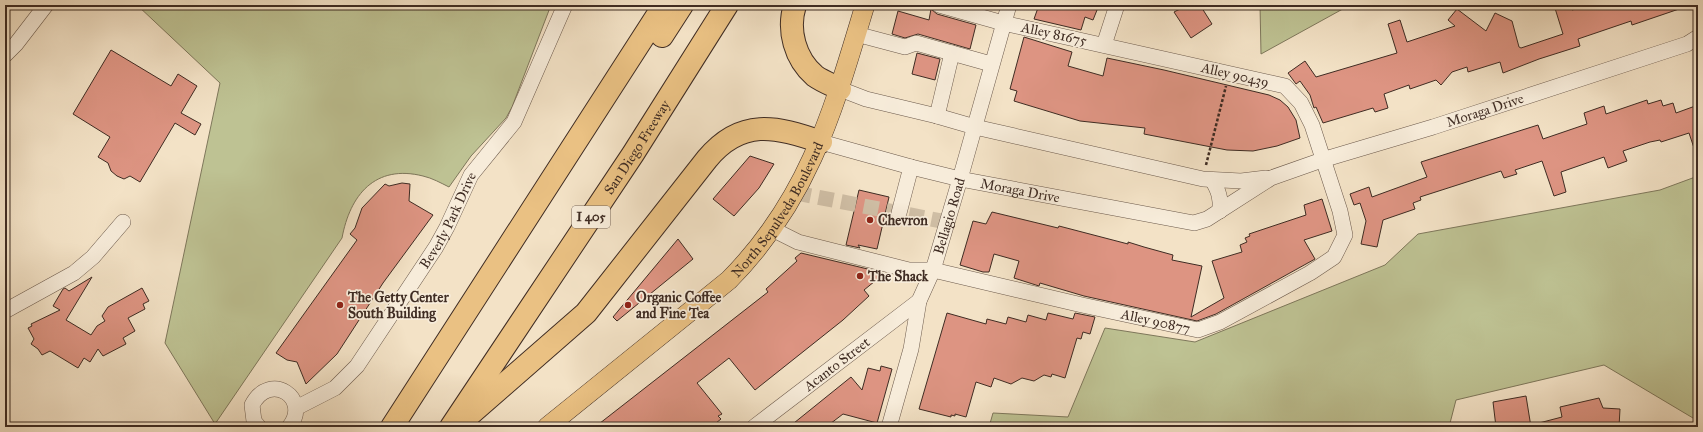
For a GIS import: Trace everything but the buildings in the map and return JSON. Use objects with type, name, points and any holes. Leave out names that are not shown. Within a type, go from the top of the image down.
[{"type":"highway","points":[[392,427],[664,5]]},
{"type":"highway","points":[[410,427],[682,5]]},
{"type":"highway","name":"San Diego Freeway","points":[[452,427],[628,160],[727,5]]},
{"type":"highway","points":[[796,5],[792,28],[795,45],[800,59],[816,76],[840,88]]},
{"type":"highway","points":[[456,427],[586,313],[707,159],[724,142],[745,132],[769,129],[795,133],[821,142]]},
{"type":"main road","name":"North Sepulveda Boulevard","points":[[547,427],[729,280],[744,265],[772,229],[796,192],[821,142],[840,88],[865,5]]},
{"type":"street","points":[[5,56],[46,5]]},
{"type":"street","name":"Beverly Park Drive","points":[[296,408],[322,397],[335,388],[357,366],[436,247],[447,227],[463,188],[471,175],[514,122],[565,5]]},
{"type":"street","name":"Alley 81675","points":[[939,5],[1003,23],[1104,45]]},
{"type":"street","name":"Bellagio Road","points":[[889,427],[911,349],[919,300],[933,270],[1009,5]]},
{"type":"street","points":[[1104,45],[1117,5]]},
{"type":"street","points":[[856,34],[905,48],[916,43],[992,64]]},
{"type":"street","name":"Moraga Drive","points":[[821,142],[960,179],[1194,223],[1207,220],[1271,178],[1322,160],[1433,127],[1586,78],[1687,44],[1698,37]]},
{"type":"street","name":"Alley 90439","points":[[1104,45],[1285,86],[1301,103],[1312,125],[1322,160]]},
{"type":"street","points":[[937,116],[952,54]]},
{"type":"street","name":"Moraga Drive","points":[[840,88],[866,99],[975,127],[1207,180],[1241,181],[1271,178]]},
{"type":"street","name":"Alley 90877","points":[[772,229],[798,242],[909,270],[933,270],[1082,305],[1198,330],[1226,319],[1310,273],[1334,257],[1345,235],[1340,211],[1322,160]]},
{"type":"street","points":[[899,213],[911,167]]},
{"type":"street","points":[[1207,180],[1218,190],[1221,202],[1220,211]]},
{"type":"street","points":[[5,311],[74,273],[93,257],[123,222]]},
{"type":"street","name":"Acanto Street","points":[[754,427],[919,300]]},
{"type":"street","points":[[259,427],[254,421],[252,405],[262,392],[271,389],[284,391],[290,396],[296,408],[296,416],[289,427]]},
{"type":"path","points":[[1207,180],[1229,74]]},
{"type":"green space","points":[[137,5],[551,5],[512,107],[506,118],[471,156],[449,187],[423,176],[406,173],[378,179],[358,196],[351,208],[342,238],[215,424],[165,343],[220,83]]},
{"type":"green space","points":[[1260,5],[1350,5],[1261,54]]},
{"type":"green space","points":[[1698,176],[1698,421],[1604,365],[1456,400],[1449,427],[1338,427],[1338,423],[1306,427],[989,427],[993,413],[1068,417],[1105,328],[1195,342],[1385,265],[1418,234],[1660,190]]},
{"type":"tunnel","points":[[796,193],[947,222]]},
{"type":"place","name":"Chevron","points":[[870,220]]},
{"type":"place","name":"The Shack","points":[[860,276]]},
{"type":"place","name":"The Getty Center South Building","points":[[340,305]]},
{"type":"place","name":"Organic Coffee and Fine Tea","points":[[628,305]]}]
